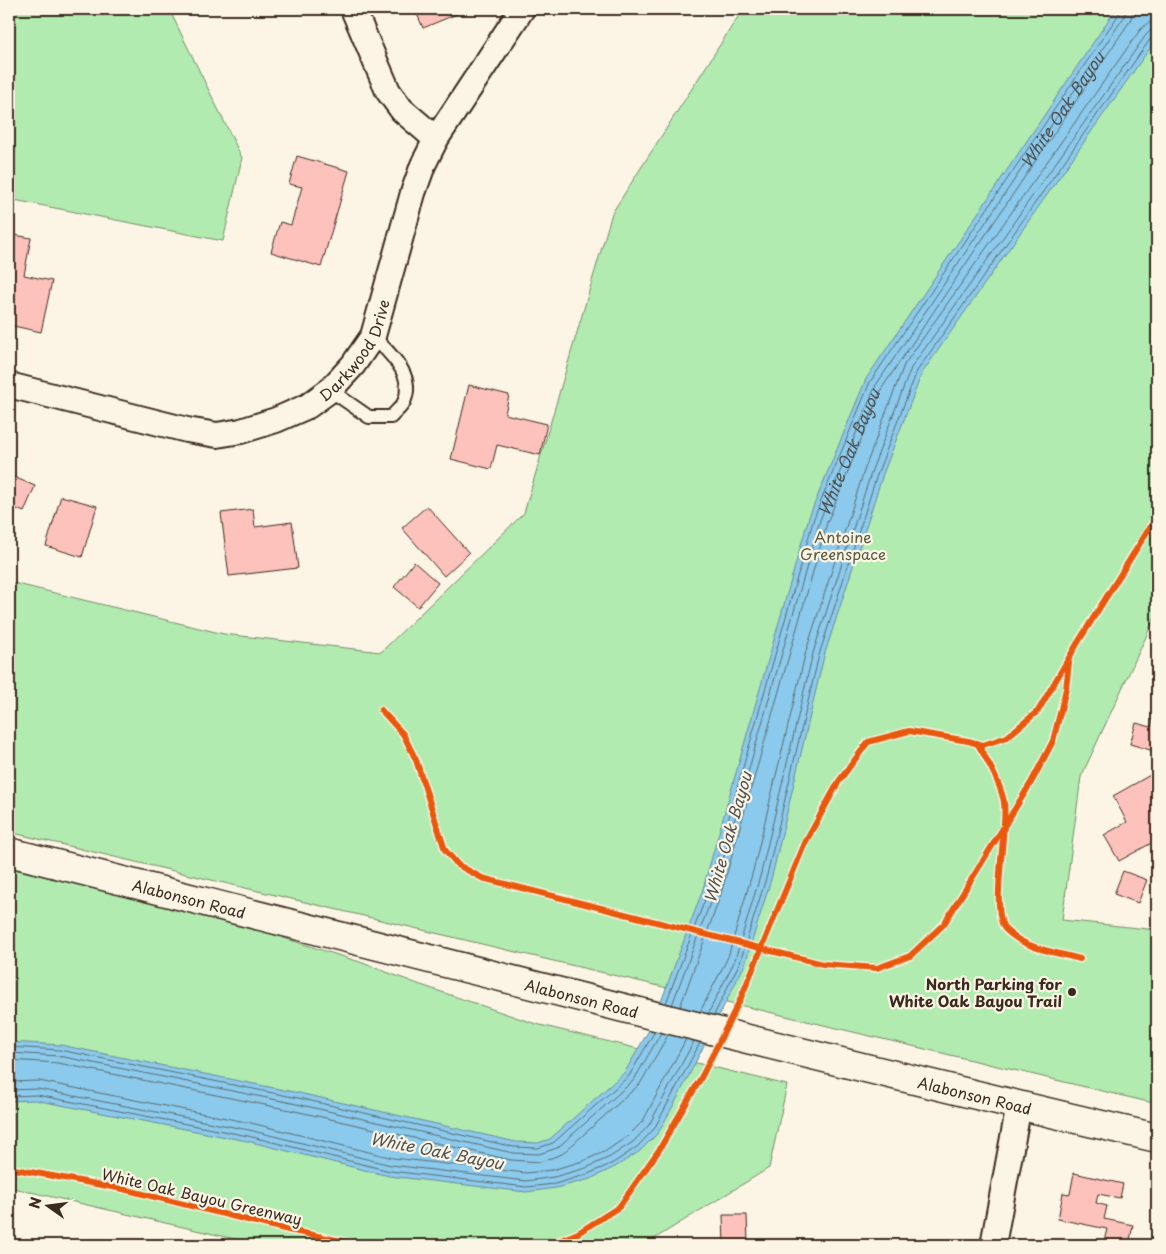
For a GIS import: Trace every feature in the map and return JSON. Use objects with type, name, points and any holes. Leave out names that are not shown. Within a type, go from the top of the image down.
[{"type":"street","points":[[352,9],[388,91],[402,110],[436,139]]},
{"type":"street","name":"Darkwood Drive","points":[[9,385],[187,430],[217,435],[241,431],[276,420],[308,406],[330,390],[353,365],[373,336],[413,193],[436,139],[522,9]]},
{"type":"street","name":"Alabonson Road","points":[[9,852],[538,986],[1157,1138]]},
{"type":"street","points":[[993,1245],[1019,1105]]},
{"type":"lane","points":[[330,390],[368,417],[391,417],[404,403],[408,388],[401,366],[373,336]]},
{"type":"green space","points":[[9,9],[169,9],[242,158],[223,241],[9,199]]},
{"type":"green space","name":"Antoine Greenspace","points":[[743,9],[1157,9],[1157,613],[1081,777],[1062,920],[1157,930],[1157,1104],[9,832],[9,582],[224,634],[381,652],[524,513],[612,213]]},
{"type":"green space","points":[[9,868],[173,906],[236,923],[360,962],[536,1024],[787,1085],[769,1168],[644,1245],[261,1245],[9,1187]]},
{"type":"water","name":"White Oak Bayou","points":[[1116,9],[1157,9],[1157,38],[922,373],[883,474],[824,656],[772,876],[745,964],[658,1133],[640,1151],[615,1167],[590,1179],[556,1188],[526,1192],[389,1176],[247,1141],[35,1100],[9,1101],[9,1042],[60,1045],[299,1093],[516,1142],[538,1143],[550,1139],[625,1072],[653,1023],[702,892],[809,517],[866,379]]},
{"type":"building","points":[[415,9],[463,9],[464,11],[423,28]]},
{"type":"building","points":[[297,156],[349,171],[321,267],[271,252],[280,222],[291,225],[302,187],[289,184]]},
{"type":"building","points":[[9,234],[31,238],[24,275],[52,281],[41,332],[9,325]]},
{"type":"building","points":[[469,385],[509,395],[505,414],[547,424],[540,455],[497,445],[491,469],[451,459]]},
{"type":"building","points":[[9,475],[35,486],[24,512],[9,506]]},
{"type":"building","points":[[61,496],[97,506],[82,557],[46,546]]},
{"type":"building","points":[[427,506],[469,553],[444,576],[402,528]]},
{"type":"building","points":[[253,509],[255,527],[292,522],[298,568],[229,576],[221,513]]},
{"type":"building","points":[[414,562],[438,583],[418,607],[394,587]]},
{"type":"building","points":[[1157,707],[1157,752],[1130,744],[1136,723],[1151,727]]},
{"type":"building","points":[[1152,774],[1157,784],[1157,840],[1119,861],[1104,835],[1127,822],[1113,796]]},
{"type":"building","points":[[1123,871],[1147,880],[1138,903],[1114,894]]},
{"type":"building","points":[[1074,1173],[1123,1184],[1120,1198],[1098,1194],[1096,1203],[1107,1206],[1104,1219],[1133,1225],[1129,1245],[1103,1245],[1107,1229],[1058,1219],[1063,1193],[1070,1194]]},
{"type":"building","points":[[723,1215],[747,1215],[748,1242],[766,1242],[766,1245],[724,1245]]},
{"type":"cycle path","points":[[549,1245],[578,1233],[619,1207],[659,1150],[702,1076],[740,1000],[805,843],[839,781],[868,742],[909,731],[983,745],[1007,737],[1038,711],[1077,644],[1157,516]]},
{"type":"cycle path","points":[[381,710],[403,734],[416,760],[445,850],[458,865],[482,878],[823,964],[877,968],[910,956],[944,924],[1032,781],[1053,741],[1066,689],[1069,662]]},
{"type":"cycle path","points":[[977,743],[997,779],[1004,802],[1005,815],[999,889],[1001,921],[1006,930],[1022,942],[1080,959]]},
{"type":"cycle path","name":"White Oak Bayou Greenway","points":[[9,1168],[123,1189],[284,1229],[360,1245]]},
{"type":"place","name":"North Parking for White Oak Bayou Trail","points":[[1072,992]]}]
